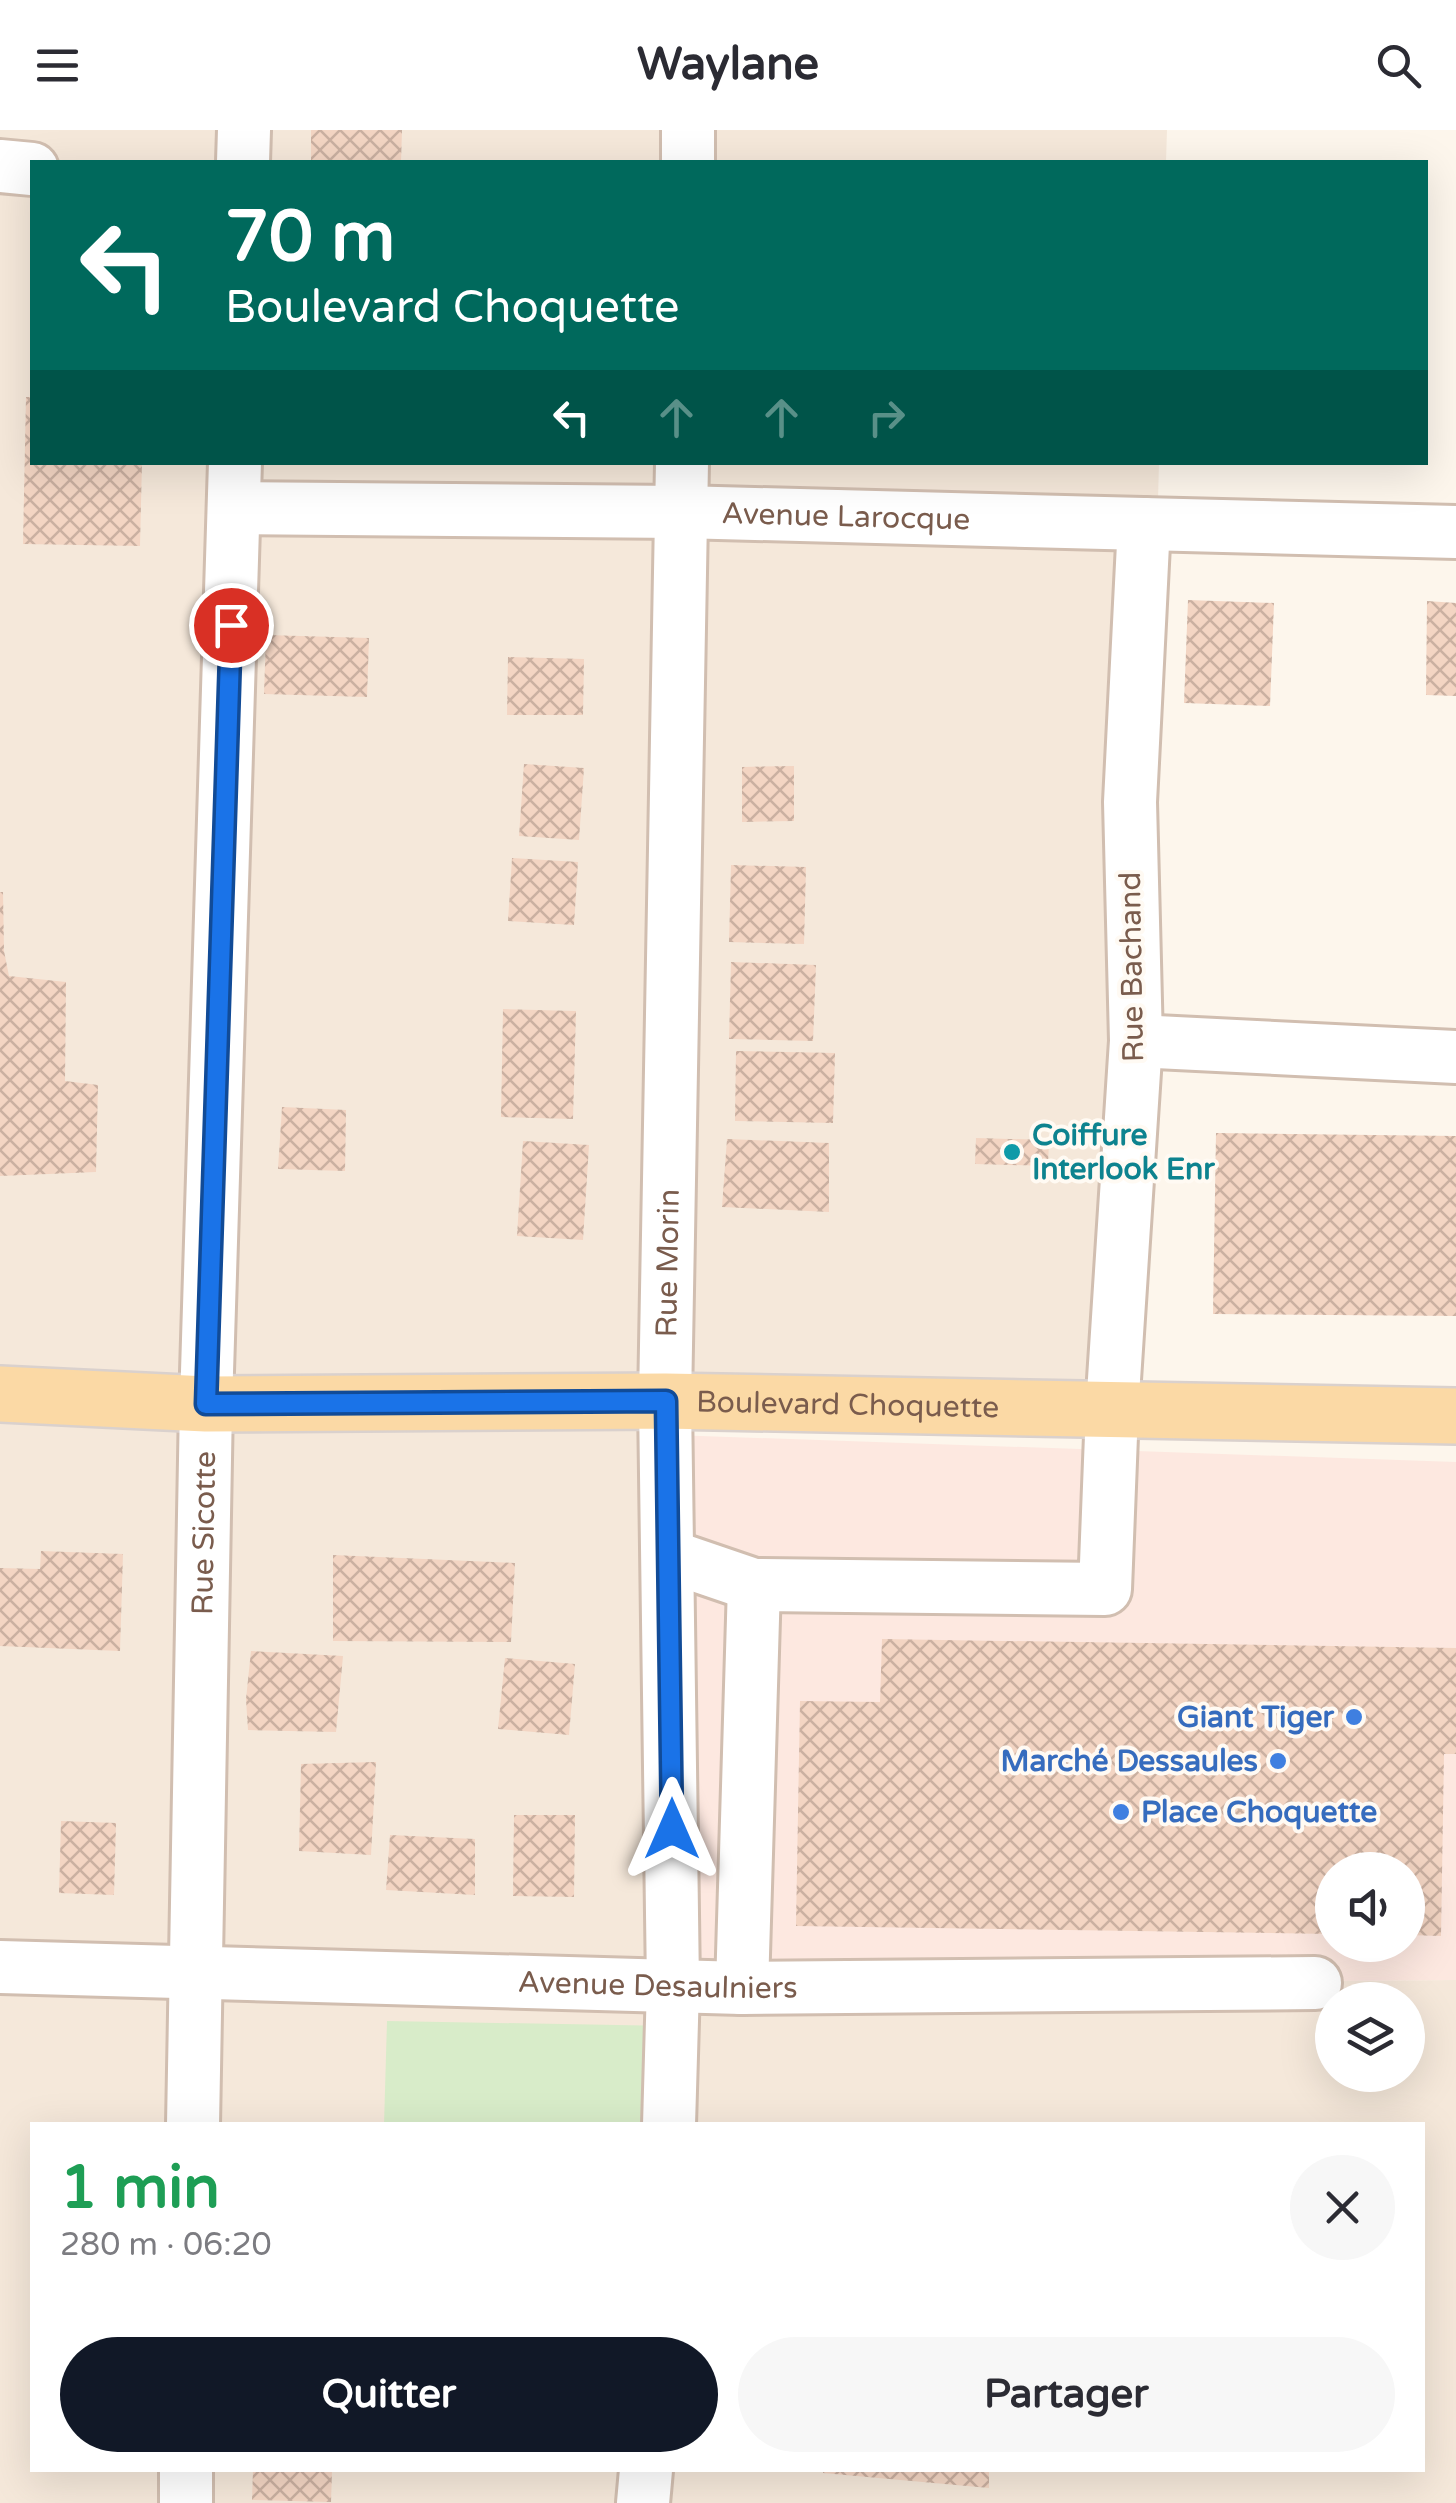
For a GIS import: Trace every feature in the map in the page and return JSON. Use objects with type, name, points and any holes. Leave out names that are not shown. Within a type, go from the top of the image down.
[{"type":"main road","name":"Boulevard Choquette","points":[[0,1394],[206,1404],[666,1401],[1456,1416]]},
{"type":"street","points":[[243,160],[244,130]]},
{"type":"street","points":[[688,130],[688,160]]},
{"type":"street","points":[[0,166],[30,169]]},
{"type":"street","name":"Avenue Larocque","points":[[235,485],[681,487],[1144,524],[1456,532]]},
{"type":"street","name":"Rue Sicotte","points":[[192,2122],[206,1404],[235,485]]},
{"type":"street","name":"Rue Morin","points":[[670,2122],[673,1986],[666,1401],[681,487]]},
{"type":"street","name":"Rue Bachand","points":[[754,1585],[1105,1589],[1112,1410],[1136,1042],[1130,802],[1144,524]]},
{"type":"street","points":[[1136,1042],[1456,1057]]},
{"type":"street","points":[[670,1556],[754,1585],[742,1988]]},
{"type":"street","name":"Avenue Desaulniers","points":[[0,1967],[742,1988],[1315,1983]]},
{"type":"street","points":[[186,2472],[186,2503]]},
{"type":"street","points":[[643,2503],[646,2472]]},
{"type":"shaded area","points":[[0,130],[1167,130],[1166,160],[30,160],[30,465],[1159,465],[1133,1408],[672,1397],[673,1986],[1456,1980],[1456,2503],[0,2503]]},
{"type":"shaded area","name":"Place Choquette","points":[[672,1435],[1456,1462],[1456,1980],[673,1986]]},
{"type":"green space","points":[[387,2021],[672,2026],[669,2122],[384,2122]]},
{"type":"building","points":[[311,130],[402,130],[401,160],[311,160]]},
{"type":"building","points":[[26,397],[30,397],[30,465],[142,465],[140,546],[23,544]]},
{"type":"building","points":[[1188,600],[1274,603],[1270,706],[1184,703]]},
{"type":"building","points":[[1427,601],[1456,603],[1456,696],[1426,695]]},
{"type":"building","points":[[266,635],[369,638],[367,697],[264,694]]},
{"type":"building","points":[[508,657],[584,659],[583,715],[507,715]]},
{"type":"building","points":[[524,764],[584,768],[579,840],[519,836]]},
{"type":"building","points":[[794,766],[794,821],[742,822],[742,767]]},
{"type":"building","points":[[512,858],[578,862],[574,925],[508,921]]},
{"type":"building","points":[[731,865],[806,867],[804,944],[729,942]]},
{"type":"building","points":[[0,892],[9,976],[66,982],[65,1081],[98,1085],[96,1172],[0,1176]]},
{"type":"building","points":[[731,962],[816,965],[813,1041],[729,1039]]},
{"type":"building","points":[[503,1009],[576,1011],[573,1119],[501,1117]]},
{"type":"building","points":[[736,1051],[835,1053],[833,1123],[735,1121]]},
{"type":"building","points":[[282,1107],[346,1110],[345,1171],[278,1169]]},
{"type":"building","points":[[1216,1133],[1456,1136],[1456,1316],[1213,1314]]},
{"type":"building","name":"Coiffure Interlook Enr","points":[[976,1138],[1049,1140],[1048,1166],[975,1164]]},
{"type":"building","points":[[727,1139],[829,1143],[829,1212],[722,1207]]},
{"type":"building","points":[[523,1141],[589,1145],[583,1240],[517,1236]]},
{"type":"building","points":[[41,1551],[123,1554],[120,1651],[0,1646],[0,1568],[40,1569]]},
{"type":"building","points":[[333,1555],[515,1563],[511,1642],[333,1641]]},
{"type":"building","name":"Place Choquette","points":[[882,1639],[1456,1648],[1456,1754],[1444,1754],[1441,1936],[1425,1936],[1425,1852],[1315,1852],[1315,1934],[796,1926],[800,1701],[880,1702]]},
{"type":"building","points":[[251,1651],[343,1656],[336,1732],[248,1730],[246,1699]]},
{"type":"building","points":[[505,1658],[575,1664],[569,1735],[498,1729]]},
{"type":"building","points":[[376,1762],[371,1855],[299,1851],[301,1764]]},
{"type":"building","points":[[514,1815],[575,1815],[574,1897],[513,1896]]},
{"type":"building","points":[[61,1821],[116,1823],[114,1895],[59,1893]]},
{"type":"building","points":[[390,1835],[475,1839],[475,1895],[386,1890]]},
{"type":"building","points":[[253,2472],[332,2472],[331,2502],[252,2500]]},
{"type":"building","points":[[989,2472],[989,2488],[823,2473]]},
{"type":"place","name":"Coiffure Interlook Enr","points":[[1012,1152]]},
{"type":"place","name":"Giant Tiger","points":[[1354,1717]]},
{"type":"place","name":"Marché Dessaules","points":[[1278,1761]]},
{"type":"place","name":"Place Choquette","points":[[1121,1812]]},
{"type":"route","points":[[231,625],[206,1404],[666,1401],[672,1829]]}]
